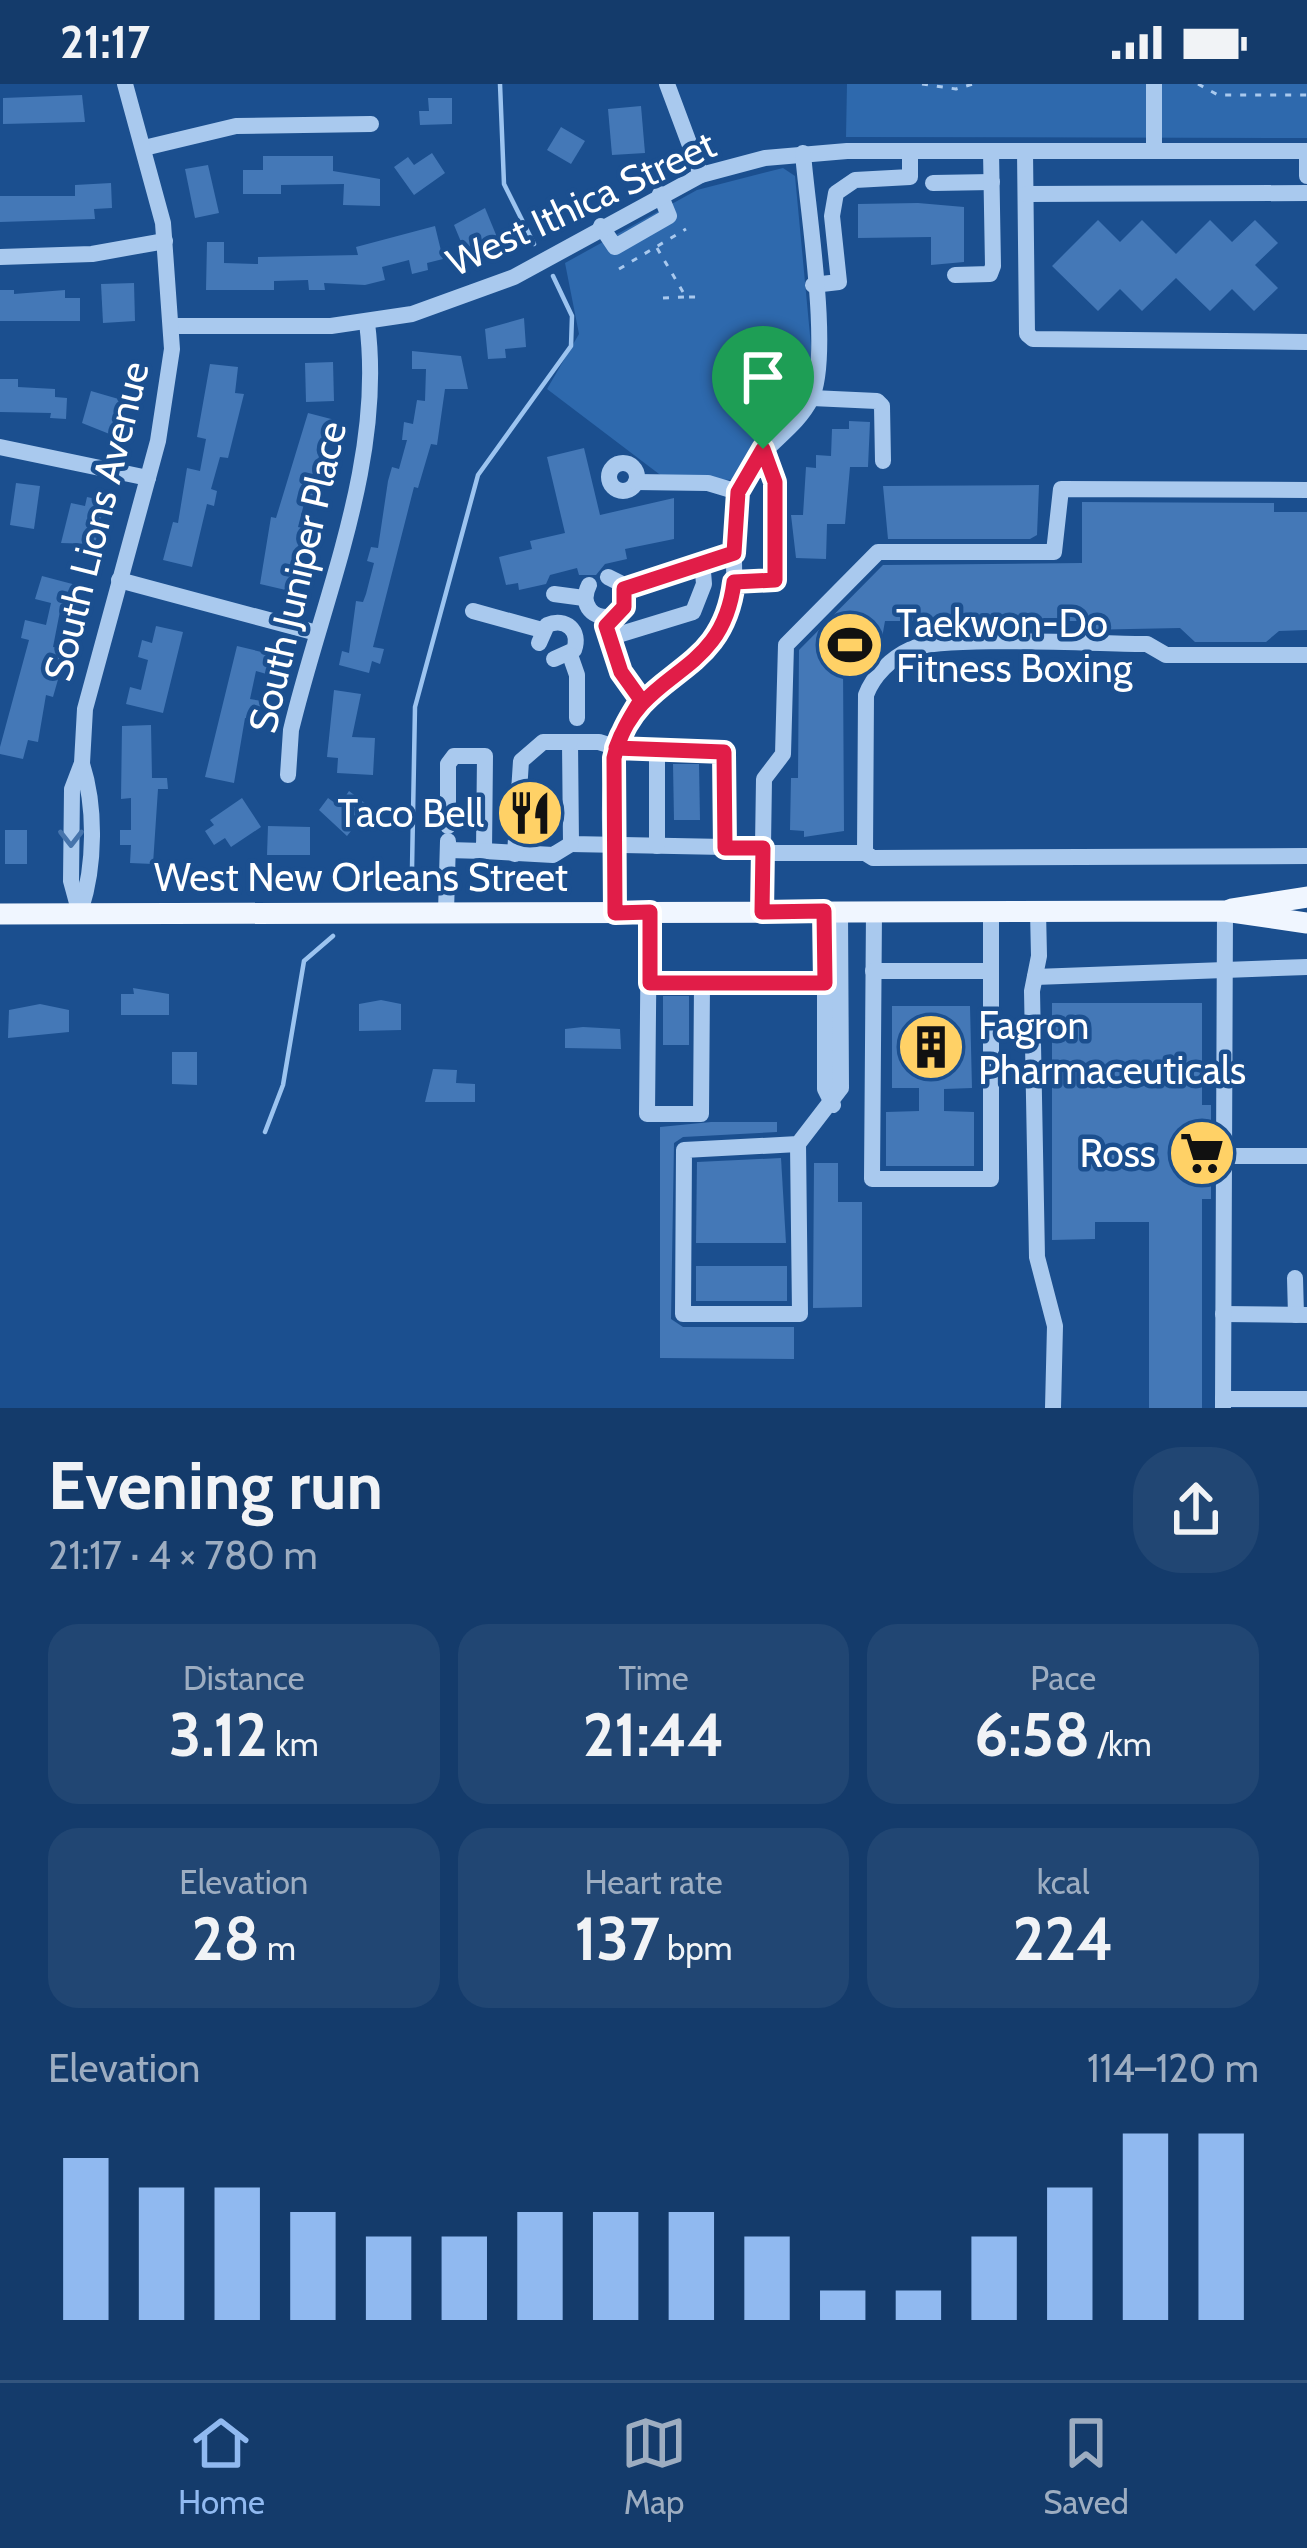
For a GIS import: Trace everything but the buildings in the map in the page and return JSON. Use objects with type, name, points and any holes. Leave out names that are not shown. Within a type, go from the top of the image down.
[{"type":"main road","name":"West New Orleans Street","points":[[0,914],[1226,910],[1307,897]]},
{"type":"main road","name":"West New Orleans Street","points":[[1226,910],[1307,923]]},
{"type":"street","name":"South Lions Avenue","points":[[80,914],[71,881],[72,789],[82,763],[85,709],[168,389],[172,326],[165,241],[125,84]]},
{"type":"street","points":[[667,84],[701,175]]},
{"type":"street","points":[[1154,84],[1154,151]]},
{"type":"street","points":[[144,148],[236,126],[371,124]]},
{"type":"street","points":[[813,285],[839,282],[832,216],[836,193],[855,180],[910,177],[910,151]]},
{"type":"street","points":[[955,275],[990,274],[993,266],[991,151]]},
{"type":"street","points":[[1025,151],[1028,334],[1033,339],[1307,342]]},
{"type":"street","points":[[1307,151],[1307,176]]},
{"type":"street","name":"West Ithica Street","points":[[172,326],[367,322],[412,314],[514,277],[701,175],[803,154],[1307,151]]},
{"type":"street","points":[[615,913],[616,748],[641,700],[713,644],[731,608],[738,492],[763,449],[812,398],[820,365],[803,154]]},
{"type":"street","points":[[934,182],[992,182]]},
{"type":"street","points":[[1026,194],[1307,193]]},
{"type":"street","points":[[0,257],[92,254],[165,241]]},
{"type":"street","name":"South Juniper Place","points":[[288,775],[291,730],[369,424],[367,322]]},
{"type":"street","points":[[812,398],[877,401],[882,406],[883,461]]},
{"type":"street","points":[[0,447],[148,478]]},
{"type":"street","points":[[734,582],[775,580],[775,482],[763,449]]},
{"type":"street","points":[[636,482],[708,483],[738,492]]},
{"type":"street","points":[[762,912],[764,779],[783,754],[786,645],[878,552],[1054,552],[1061,489],[1307,490]]},
{"type":"street","points":[[624,589],[734,553]]},
{"type":"street","points":[[567,653],[693,612],[704,584],[702,560]]},
{"type":"street","points":[[608,577],[624,589]]},
{"type":"street","points":[[119,580],[317,633]]},
{"type":"street","points":[[609,618],[624,607],[624,589]]},
{"type":"street","points":[[554,594],[587,591],[590,611],[609,618]]},
{"type":"street","points":[[473,611],[541,636],[565,623],[574,632],[567,653],[578,683],[577,718]]},
{"type":"street","points":[[609,618],[608,638],[621,672],[641,700]]},
{"type":"street","points":[[866,853],[866,695],[872,678],[909,650],[987,643],[1147,644],[1166,655],[1307,655]]},
{"type":"street","points":[[515,854],[520,760],[543,742],[724,752],[725,848]]},
{"type":"street","points":[[570,742],[571,844]]},
{"type":"street","points":[[657,750],[657,846]]},
{"type":"street","points":[[446,912],[448,764],[454,756],[485,756],[484,851]]},
{"type":"street","points":[[448,839],[484,851],[553,855],[571,844],[866,853],[873,858],[1307,856]]},
{"type":"street","points":[[1226,910],[1222,973],[1223,1403],[1307,1399]]},
{"type":"street","points":[[798,1144],[685,1150],[682,1307],[688,1318],[800,1314],[798,1144],[833,1105],[825,1089],[833,983],[832,911]]},
{"type":"street","points":[[874,911],[872,1179],[991,1179],[991,911]]},
{"type":"street","points":[[1038,911],[1037,1257],[1055,1326],[1053,1408]]},
{"type":"street","points":[[650,912],[647,1114],[701,1114],[702,984]]},
{"type":"street","points":[[1035,977],[1307,967]]},
{"type":"street","points":[[873,971],[991,971]]},
{"type":"street","points":[[650,983],[833,983]]},
{"type":"street","points":[[1224,1156],[1307,1156]]},
{"type":"street","points":[[1223,1314],[1301,1315],[1295,1278]]},
{"type":"path","points":[[922,84],[956,89],[973,84]]},
{"type":"path","points":[[1198,84],[1218,95],[1307,95]]},
{"type":"path","points":[[1247,84],[1247,95]]},
{"type":"path","points":[[619,269],[686,229]]},
{"type":"path","points":[[656,247],[686,297]]},
{"type":"path","points":[[663,298],[699,297]]},
{"type":"shaded area","points":[[847,84],[1307,84],[1307,138],[846,137]]},
{"type":"shaded area","points":[[783,168],[795,176],[813,367],[795,412],[753,449],[733,480],[663,477],[547,389],[579,334],[565,263],[697,190]]},
{"type":"waterway","points":[[500,84],[504,184],[534,244]]},
{"type":"waterway","points":[[401,888],[412,869],[415,707],[478,475],[571,346],[572,316],[553,276]]},
{"type":"waterway","points":[[265,1132],[283,1085],[304,961],[333,936]]},
{"type":"place","name":"Taekwon-Do Fitness Boxing","points":[[850,645]]},
{"type":"place","name":"Taco Bell","points":[[530,813]]},
{"type":"place","name":"Fagron Pharmaceuticals","points":[[931,1047]]},
{"type":"place","name":"Ross","points":[[1202,1153]]},
{"type":"route","points":[[763,449],[738,492],[734,553],[624,589],[624,607],[606,626],[621,672],[641,700],[623,730],[616,748],[614,758],[615,913],[650,912],[650,983],[825,983],[824,911],[762,912],[763,848],[725,848],[724,752],[616,748],[641,700],[713,644],[731,608],[734,582],[775,580],[775,482],[763,449]]}]
